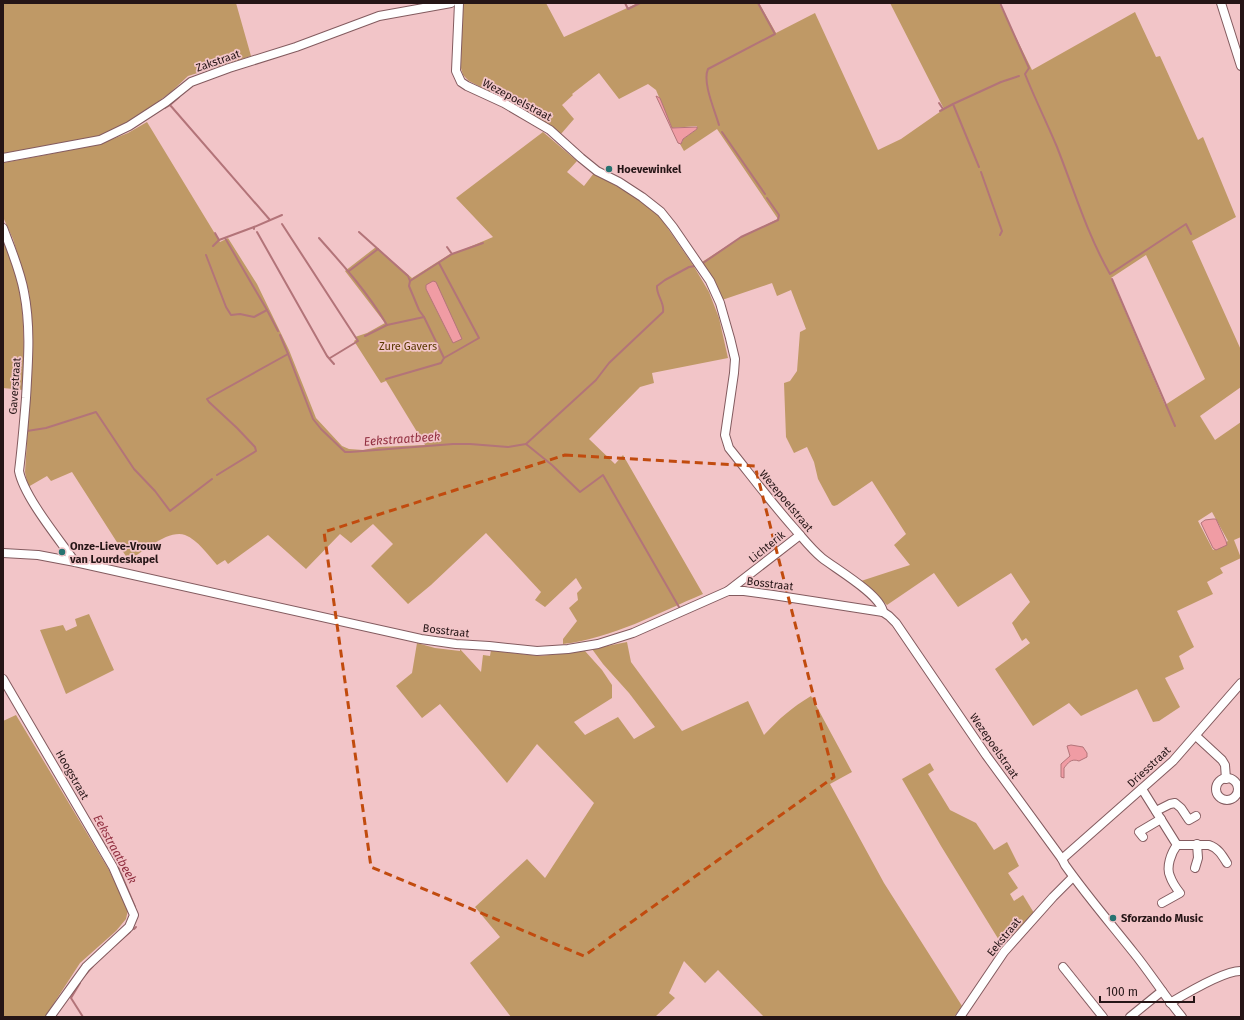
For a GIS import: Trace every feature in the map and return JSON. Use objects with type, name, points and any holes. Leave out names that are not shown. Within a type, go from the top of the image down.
[{"type":"street","name":"Zakstraat","points":[[3,158],[100,140],[129,126],[166,102],[191,82],[229,68],[296,47],[379,16],[452,3]]},
{"type":"street","name":"Wezepoelstraat","points":[[458,3],[456,71],[461,82],[504,103],[550,130],[597,171],[619,182],[661,212],[673,227],[710,282],[720,303],[730,338],[735,359],[725,435],[729,448],[800,535],[822,558],[859,584],[876,600],[881,606],[883,612],[890,616],[896,623],[986,755],[1065,865],[1182,1017]]},
{"type":"street","points":[[1221,3],[1241,66]]},
{"type":"street","name":"Gaverstraat","points":[[3,228],[16,260],[24,291],[29,336],[20,472],[21,480],[26,491],[75,562]]},
{"type":"street","name":"Lichterik","points":[[728,591],[800,535]]},
{"type":"street","points":[[57,558],[60,545],[58,537]]},
{"type":"street","name":"Bosstraat","points":[[3,553],[38,555],[57,558],[421,639],[447,643],[537,651],[568,649],[598,644],[633,633],[728,591],[744,591],[883,612]]},
{"type":"street","name":"Hoogstraat","points":[[3,678],[112,867],[134,915],[129,927],[86,967],[50,1017]]},
{"type":"street","name":"Driesstraat","points":[[1062,859],[1173,761],[1241,683]]},
{"type":"street","points":[[1196,736],[1222,760],[1226,779]]},
{"type":"street","points":[[1226,779],[1238,779],[1236,795],[1225,800],[1220,798],[1216,789],[1220,781],[1226,779]]},
{"type":"street","points":[[1142,789],[1177,845]]},
{"type":"street","points":[[1156,811],[1175,803],[1190,820]]},
{"type":"street","points":[[1139,832],[1161,819]]},
{"type":"street","points":[[1195,868],[1198,858],[1197,844]]},
{"type":"street","points":[[1162,902],[1180,893],[1169,875],[1168,870],[1172,851],[1177,845],[1209,845],[1214,847],[1227,863]]},
{"type":"street","name":"Eekstraat","points":[[960,1017],[1004,952],[1048,903],[1074,877]]},
{"type":"street","points":[[1063,967],[1103,1017]]},
{"type":"street","points":[[1170,1003],[1210,981],[1234,971],[1241,971]]},
{"type":"street","points":[[1131,1016],[1162,991]]},
{"type":"highlighted area","points":[[565,455],[755,466],[834,777],[584,956],[371,867],[324,532]]},
{"type":"green space","points":[[3,3],[236,3],[251,56],[188,76],[171,92],[148,109],[101,136],[3,155]]},
{"type":"green space","points":[[462,3],[546,3],[564,37],[638,3],[759,3],[776,33],[815,13],[878,150],[901,139],[944,109],[890,3],[999,3],[1032,70],[1135,12],[1156,57],[1160,56],[1198,140],[1203,137],[1236,217],[1192,241],[1241,350],[1241,387],[1200,416],[1215,440],[1241,422],[1241,537],[1234,540],[1241,558],[1220,568],[1223,573],[1207,582],[1213,594],[1177,611],[1194,647],[1179,656],[1184,669],[1165,678],[1180,707],[1159,721],[1153,722],[1137,689],[1081,716],[1069,703],[1033,726],[995,669],[1030,643],[1026,638],[1022,641],[1012,623],[1030,602],[1011,573],[958,607],[934,573],[887,605],[861,581],[910,565],[894,545],[906,534],[872,481],[837,505],[832,505],[818,479],[814,462],[807,447],[794,453],[786,437],[784,383],[790,381],[797,371],[800,332],[806,329],[791,290],[777,296],[772,283],[722,300],[702,262],[741,237],[778,219],[717,129],[684,151],[680,144],[683,139],[697,129],[697,126],[672,128],[656,90],[648,84],[619,99],[599,73],[572,94],[573,95],[562,105],[574,119],[561,134],[502,98],[469,81],[463,75],[461,68]],"holes":[[[1146,255],[1205,379],[1165,405],[1111,278]],[[1212,512],[1228,541],[1213,550],[1198,521]]]},
{"type":"green space","name":"Zure Gavers","points":[[147,122],[220,242],[228,238],[257,284],[289,350],[316,418],[342,446],[349,449],[363,450],[379,447],[425,445],[386,381],[381,383],[354,341],[357,339],[355,337],[367,333],[385,323],[345,271],[376,247],[412,278],[450,254],[493,237],[456,198],[543,132],[577,161],[567,172],[584,186],[594,173],[637,198],[660,217],[693,265],[709,292],[719,318],[728,358],[652,373],[654,383],[640,387],[589,439],[615,464],[623,455],[703,594],[617,631],[582,641],[563,644],[563,639],[577,621],[569,608],[578,600],[577,593],[582,588],[576,578],[545,607],[535,600],[541,592],[486,533],[431,585],[408,604],[371,566],[393,544],[373,524],[351,543],[340,534],[306,569],[268,535],[228,564],[225,560],[217,565],[194,540],[185,535],[178,534],[163,538],[129,561],[72,472],[51,481],[47,476],[28,487],[25,472],[32,363],[32,322],[29,292],[13,239],[3,217],[3,163],[97,145],[128,133]]},
{"type":"green space","points":[[3,240],[16,275],[22,307],[24,335],[23,390],[3,388]]},
{"type":"green space","points":[[89,614],[114,670],[66,694],[40,630],[63,625],[66,631],[77,626],[75,619]]},
{"type":"green space","points":[[627,642],[631,662],[682,731],[748,701],[764,735],[775,723],[797,705],[811,696],[852,772],[830,784],[884,883],[962,1006],[954,1017],[764,1017],[718,970],[705,983],[684,961],[669,993],[675,998],[655,1017],[511,1017],[470,963],[500,937],[475,907],[527,859],[545,878],[594,803],[537,744],[507,783],[440,704],[422,718],[396,686],[412,673],[417,643],[435,648],[460,651],[460,649],[481,672],[483,655],[490,656],[491,650],[540,656],[585,651],[602,670],[612,685],[612,698],[574,722],[585,735],[618,717],[634,739],[655,727],[592,649]]},
{"type":"green space","points":[[16,715],[109,870],[128,910],[126,919],[116,931],[80,963],[45,1017],[3,1017],[3,721]]},
{"type":"green space","points":[[930,763],[934,770],[928,774],[950,810],[976,823],[994,850],[1007,842],[1019,866],[1008,873],[1018,888],[1010,894],[1014,901],[1023,895],[1034,913],[1002,945],[902,779]]},
{"type":"shaded area","points":[[656,96],[660,98],[672,128],[697,127],[697,129],[683,139],[681,144],[678,143]]},
{"type":"shaded area","points":[[433,281],[436,282],[462,339],[453,343],[426,289],[426,285]]},
{"type":"shaded area","points":[[1216,519],[1227,545],[1216,550],[1213,548],[1201,523],[1205,520]]},
{"type":"shaded area","points":[[1071,745],[1083,747],[1087,753],[1087,757],[1079,761],[1074,760],[1068,763],[1064,768],[1064,778],[1061,777],[1061,764],[1070,756],[1067,746]]},
{"type":"waterway","name":"Eekstraatbeek","points":[[625,3],[628,9],[640,3]]},
{"type":"waterway","name":"Eekstraatbeek","points":[[719,125],[708,89],[708,69],[775,34],[758,3]]},
{"type":"waterway","points":[[1000,3],[1029,68],[1025,74],[1057,147],[1094,243],[1110,274],[1186,224],[1191,234]]},
{"type":"waterway","points":[[979,167],[953,104],[1001,82],[1019,76]]},
{"type":"waterway","points":[[179,97],[170,105],[270,220]]},
{"type":"waterway","points":[[939,103],[943,109]]},
{"type":"waterway","points":[[940,111],[953,104]]},
{"type":"waterway","points":[[165,108],[170,105]]},
{"type":"waterway","name":"Eekstraatbeek","points":[[722,132],[765,194]]},
{"type":"waterway","points":[[981,172],[1002,231],[1000,235]]},
{"type":"waterway","name":"Eekstraatbeek","points":[[703,263],[741,237],[778,220],[779,215],[767,198]]},
{"type":"waterway","points":[[254,227],[282,215]]},
{"type":"waterway","points":[[282,224],[358,341],[330,358]]},
{"type":"waterway","points":[[215,233],[219,240],[254,227],[254,229]]},
{"type":"waterway","points":[[257,232],[327,356],[334,364]]},
{"type":"waterway","points":[[359,232],[408,276],[410,281],[409,286],[419,310],[424,317],[444,358],[479,338],[439,263]]},
{"type":"waterway","points":[[225,238],[267,310]]},
{"type":"waterway","points":[[319,238],[364,291],[387,325]]},
{"type":"waterway","points":[[213,246],[219,240]]},
{"type":"waterway","points":[[410,281],[452,254],[483,243]]},
{"type":"waterway","points":[[447,247],[452,254]]},
{"type":"waterway","points":[[349,271],[378,249]]},
{"type":"waterway","points":[[206,255],[226,307],[231,315],[240,314],[254,317],[267,310],[278,331]]},
{"type":"waterway","name":"Eekstraatbeek","points":[[217,475],[256,451],[255,447],[207,399],[288,354],[313,419],[321,429],[345,452],[453,444],[508,447],[526,444],[596,380],[609,363],[663,312],[663,305],[657,286],[689,267],[695,266]]},
{"type":"waterway","points":[[1112,279],[1175,426]]},
{"type":"waterway","points":[[365,336],[387,325],[424,317]]},
{"type":"waterway","points":[[280,335],[288,354]]},
{"type":"waterway","points":[[386,379],[441,363],[444,358]]},
{"type":"waterway","name":"Eekstraatbeek","points":[[27,431],[46,428],[96,412],[134,469],[155,491],[170,511],[212,479]]},
{"type":"waterway","points":[[526,444],[552,465],[580,492],[603,475],[679,607]]},
{"type":"waterway","name":"Eekstraatbeek","points":[[97,831],[119,869],[135,907]]},
{"type":"waterway","name":"Eekstraatbeek","points":[[115,945],[130,932]]},
{"type":"waterway","name":"Eekstraatbeek","points":[[84,976],[93,966]]},
{"type":"waterway","name":"Eekstraatbeek","points":[[80,983],[71,998],[83,1017]]},
{"type":"place","name":"Hoevewinkel","points":[[609,169]]},
{"type":"place","name":"Onze-Lieve-Vrouw van Lourdeskapel","points":[[62,552]]},
{"type":"place","name":"Sforzando Music","points":[[1113,918]]}]
